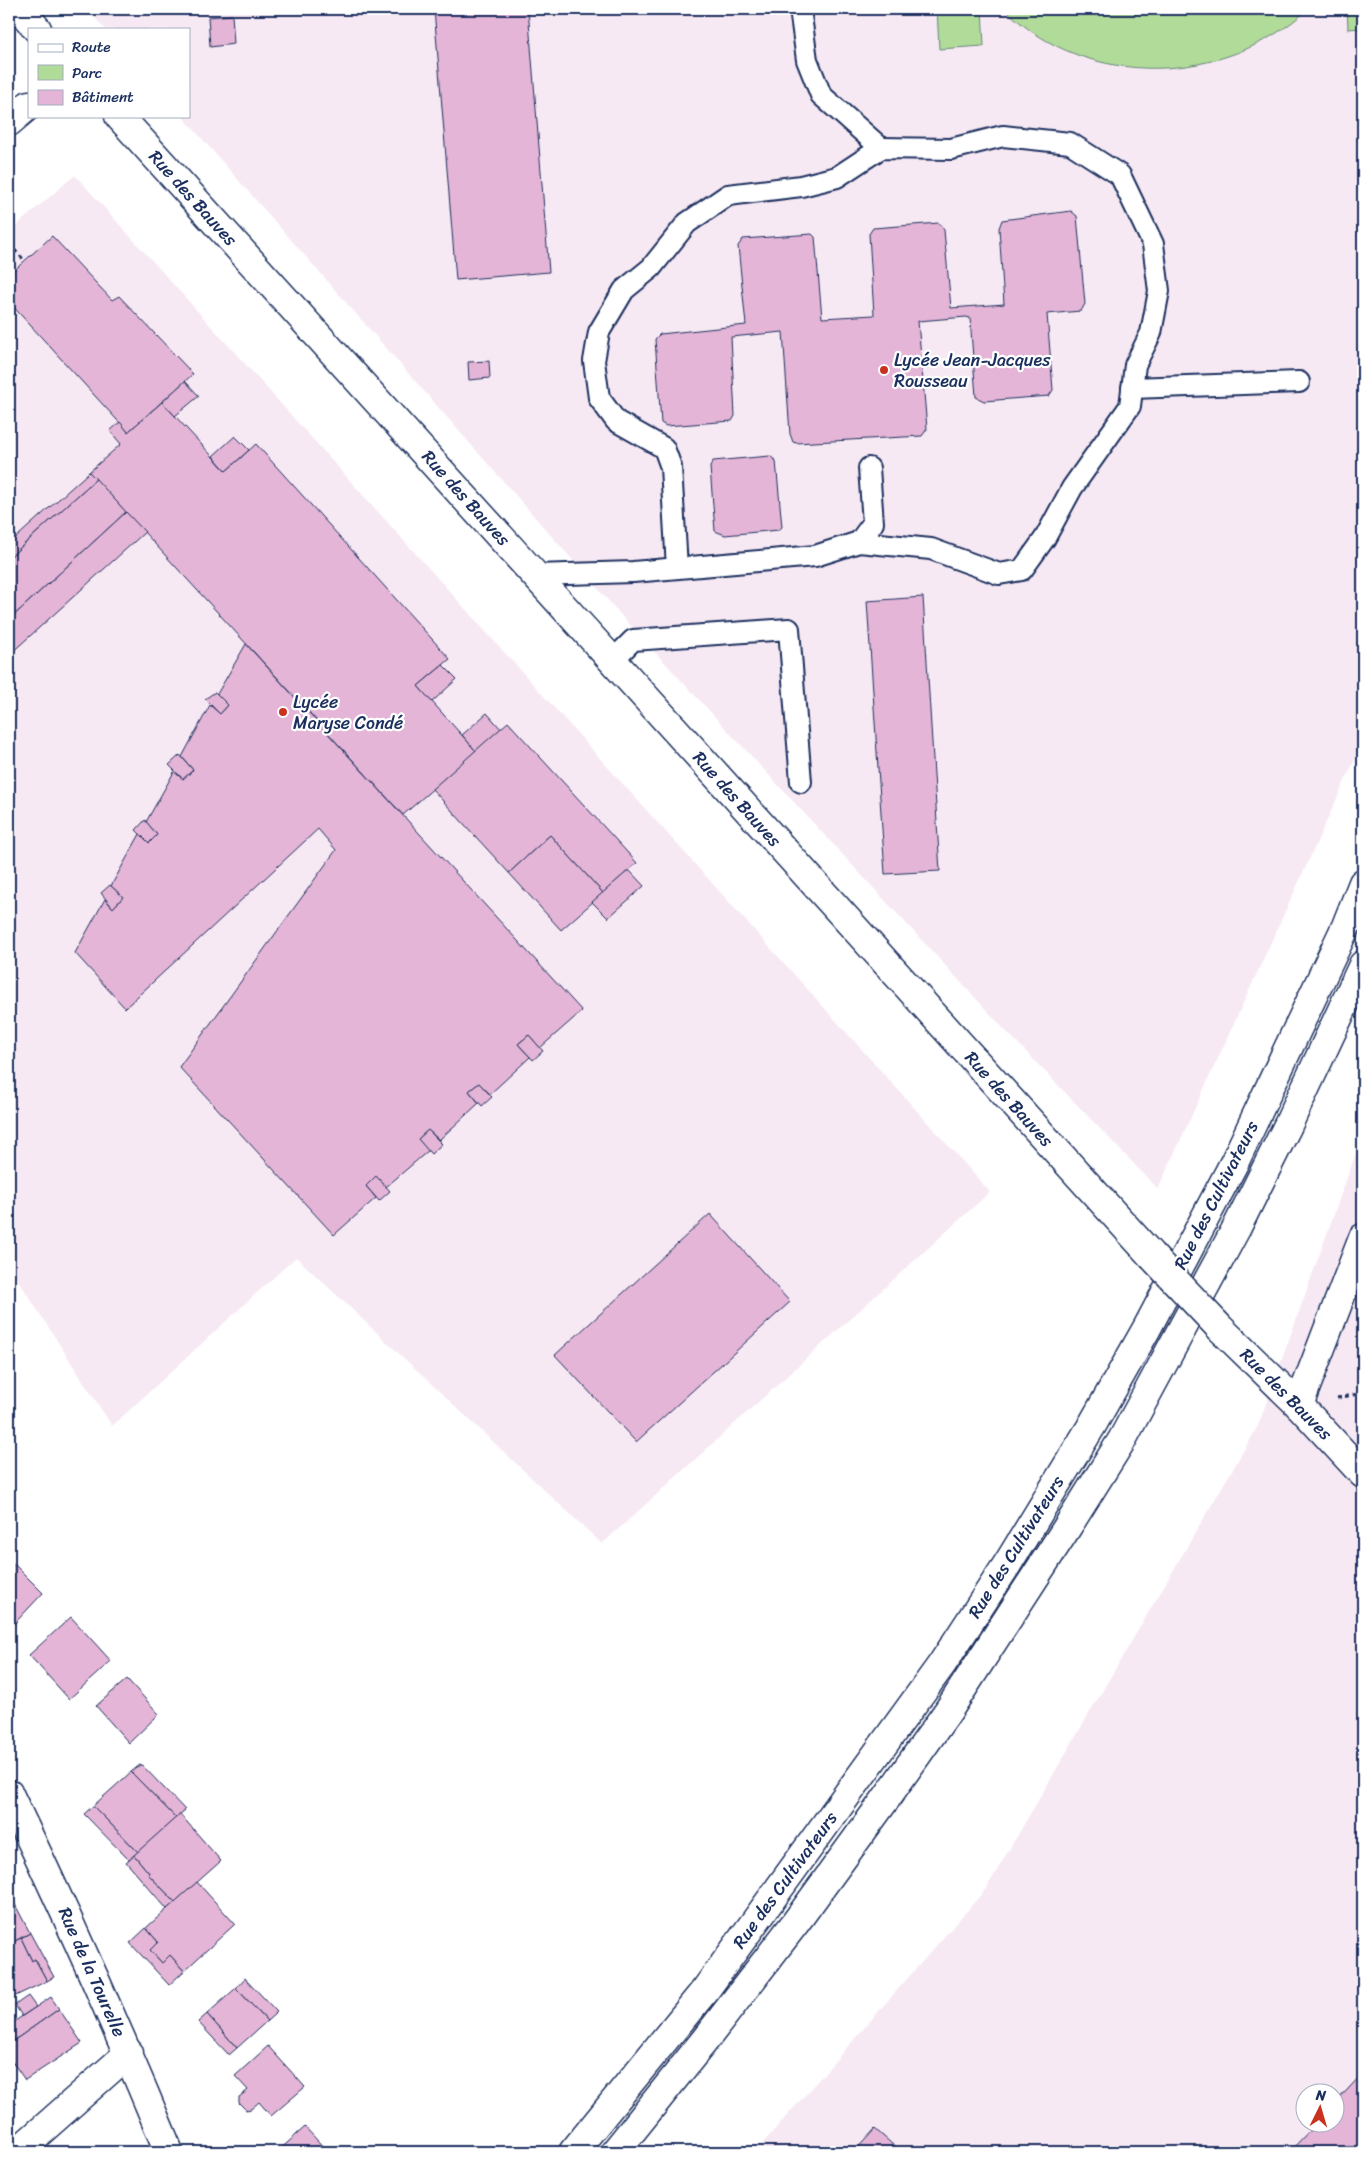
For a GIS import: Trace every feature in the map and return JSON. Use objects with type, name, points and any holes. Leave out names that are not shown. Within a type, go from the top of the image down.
[{"type":"main road","points":[[20,9],[36,28]]},
{"type":"main road","points":[[9,122],[28,106]]},
{"type":"main road","name":"Rue des Bauves","points":[[121,118],[1151,1255],[1220,1328],[1299,1405],[1363,1474]]},
{"type":"main road","name":"Rue des Cultivateurs","points":[[573,2152],[706,1989],[942,1664],[1008,1563],[1092,1427],[1234,1162],[1346,926],[1363,883]]},
{"type":"main road","name":"Rue des Cultivateurs","points":[[615,2152],[790,1930],[885,1800],[954,1702],[1068,1526],[1122,1440],[1237,1227],[1288,1125],[1363,965]]},
{"type":"main road","points":[[1299,1405],[1363,1238]]},
{"type":"main road","name":"Rue de la Tourelle","points":[[9,1794],[60,1899],[170,2152]]},
{"type":"main road","points":[[17,2152],[128,2053]]},
{"type":"lane","points":[[800,9],[807,60],[821,95],[881,148]]},
{"type":"lane","points":[[535,575],[677,568],[814,556],[859,542],[931,549],[999,574],[1022,570],[1044,538],[1072,488],[1130,406],[1135,365],[1151,333],[1160,291],[1153,244],[1120,175],[1070,143],[1003,136],[951,149],[881,148],[837,177],[801,186],[728,195],[687,223],[650,268],[624,290],[599,332],[594,361],[599,398],[616,421],[664,448],[671,467],[677,568]]},
{"type":"lane","points":[[1132,388],[1300,382]]},
{"type":"lane","points":[[859,542],[873,523],[869,468]]},
{"type":"lane","points":[[612,661],[633,640],[789,628],[801,782]]},
{"type":"path","points":[[9,244],[25,260]]},
{"type":"shaded area","name":"Lycée Jean-Jacques Rousseau","points":[[87,9],[1363,9],[1363,742],[1158,1189],[1005,1030],[628,623],[184,118],[190,118],[190,28],[104,28]]},
{"type":"shaded area","name":"Lycée Maryse Condé","points":[[75,175],[990,1192],[602,1544],[296,1257],[112,1426],[9,1266],[9,232]]},
{"type":"shaded area","points":[[1363,1133],[1363,2152],[755,2152],[986,1889],[1258,1426]]},
{"type":"green space","points":[[937,9],[982,9],[984,46],[939,49]]},
{"type":"green space","points":[[1005,9],[1308,9],[1275,34],[1238,53],[1198,64],[1156,68],[1115,65],[1075,54],[1038,36]]},
{"type":"green space","points":[[1347,9],[1363,9],[1363,28],[1348,29]]},
{"type":"building","points":[[434,9],[528,9],[549,272],[456,280]]},
{"type":"building","points":[[232,15],[234,44],[210,47],[208,17]]},
{"type":"building","points":[[1071,211],[1077,216],[1085,304],[1081,311],[1047,314],[1053,390],[1049,396],[984,401],[976,397],[970,318],[966,317],[918,321],[927,429],[922,436],[793,442],[790,434],[783,332],[731,337],[735,416],[732,421],[666,426],[661,423],[655,339],[660,334],[746,325],[738,246],[743,239],[812,234],[815,237],[822,318],[874,315],[869,234],[873,228],[939,223],[944,230],[951,308],[1004,304],[999,228],[1002,220]]},
{"type":"building","points":[[52,236],[112,300],[119,296],[193,374],[128,432],[9,302],[9,275]]},
{"type":"building","points":[[489,361],[490,378],[469,380],[468,362]]},
{"type":"building","points":[[185,381],[199,396],[175,416],[162,402]]},
{"type":"building","points":[[162,402],[226,471],[256,444],[450,659],[418,686],[476,751],[403,815],[89,472],[121,444],[110,431],[120,422],[128,432]]},
{"type":"building","points":[[235,436],[249,450],[226,471],[213,456]]},
{"type":"building","points":[[770,456],[776,461],[782,527],[779,530],[725,535],[715,531],[710,467],[713,461]]},
{"type":"building","points":[[89,472],[96,479],[9,558],[9,544]]},
{"type":"building","points":[[96,479],[126,512],[9,620],[9,558]]},
{"type":"building","points":[[126,512],[145,532],[9,655],[9,620]]},
{"type":"building","points":[[923,597],[940,871],[885,874],[867,601]]},
{"type":"building","points":[[246,644],[582,1011],[540,1048],[529,1035],[518,1044],[530,1057],[490,1094],[479,1083],[469,1091],[479,1103],[439,1140],[428,1130],[418,1139],[429,1150],[386,1187],[376,1176],[366,1186],[376,1198],[334,1235],[179,1067],[336,850],[318,829],[125,1008],[75,953],[105,899],[113,908],[123,897],[111,886],[140,834],[149,843],[157,835],[146,822],[174,772],[183,779],[193,770],[182,757],[210,705],[220,714],[228,705],[217,694]]},
{"type":"building","points":[[443,665],[457,679],[432,702],[418,686]]},
{"type":"building","points":[[215,692],[228,705],[220,714],[205,699]]},
{"type":"building","points":[[487,713],[501,729],[476,751],[462,735]]},
{"type":"building","points":[[508,722],[637,863],[603,893],[550,835],[509,873],[432,789]]},
{"type":"building","points":[[180,755],[193,770],[183,779],[169,765]]},
{"type":"building","points":[[145,820],[157,835],[149,843],[136,830]]},
{"type":"building","points":[[550,835],[603,893],[561,930],[509,873]]},
{"type":"building","points":[[629,870],[644,886],[608,918],[592,902]]},
{"type":"building","points":[[110,885],[123,897],[113,908],[101,893]]},
{"type":"building","points":[[529,1035],[543,1051],[533,1060],[518,1044]]},
{"type":"building","points":[[479,1083],[492,1097],[482,1106],[469,1091]]},
{"type":"building","points":[[428,1130],[442,1144],[431,1154],[418,1139]]},
{"type":"building","points":[[376,1176],[390,1191],[379,1201],[366,1186]]},
{"type":"building","points":[[710,1214],[790,1302],[636,1442],[555,1355]]},
{"type":"building","points":[[9,1559],[43,1593],[13,1625],[9,1620]]},
{"type":"building","points":[[71,1617],[111,1661],[69,1699],[29,1655]]},
{"type":"building","points":[[127,1679],[159,1714],[129,1743],[96,1706]]},
{"type":"building","points":[[141,1764],[185,1810],[176,1818],[131,1772]]},
{"type":"building","points":[[131,1772],[176,1818],[138,1852],[93,1806]]},
{"type":"building","points":[[93,1806],[138,1852],[129,1860],[84,1814]]},
{"type":"building","points":[[180,1814],[221,1861],[175,1902],[148,1874],[134,1855]]},
{"type":"building","points":[[134,1855],[148,1874],[175,1902],[167,1909],[126,1862]]},
{"type":"building","points":[[197,1882],[235,1924],[184,1971],[170,1955],[162,1963],[150,1950],[158,1942],[146,1928]]},
{"type":"building","points":[[9,1893],[30,1933],[9,1944]]},
{"type":"building","points":[[146,1928],[158,1942],[150,1950],[162,1963],[170,1955],[184,1971],[169,1985],[130,1943]]},
{"type":"building","points":[[30,1933],[54,1977],[47,1981],[35,1959],[32,1961],[21,1938]]},
{"type":"building","points":[[21,1938],[32,1961],[35,1959],[47,1981],[9,1999],[9,1944]]},
{"type":"building","points":[[245,1978],[277,2012],[267,2021],[236,1988]]},
{"type":"building","points":[[236,1988],[267,2021],[237,2048],[207,2014]]},
{"type":"building","points":[[28,1996],[36,2007],[22,2016],[15,2005]]},
{"type":"building","points":[[51,1997],[59,2009],[9,2044],[9,2025]]},
{"type":"building","points":[[59,2009],[82,2043],[25,2080],[9,2057],[9,2044]]},
{"type":"building","points":[[207,2014],[237,2048],[229,2055],[198,2022]]},
{"type":"building","points":[[268,2046],[305,2087],[271,2116],[259,2102],[251,2109],[246,2110],[239,2103],[239,2097],[248,2090],[235,2076]]},
{"type":"building","points":[[1363,2073],[1363,2152],[1289,2152],[1306,2134],[1344,2134],[1344,2093]]},
{"type":"building","points":[[305,2127],[328,2152],[277,2152]]},
{"type":"building","points":[[875,2129],[901,2152],[854,2152]]},
{"type":"place","name":"Lycée Jean-Jacques Rousseau","points":[[884,370]]},
{"type":"place","name":"Lycée Maryse Condé","points":[[283,712]]}]
